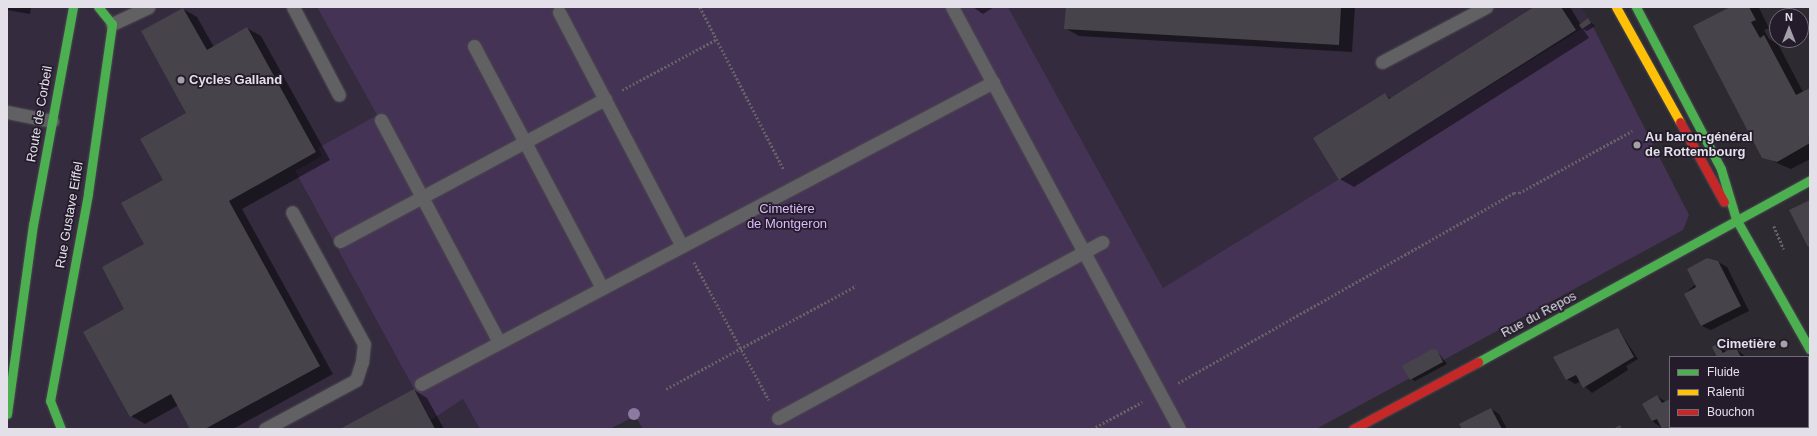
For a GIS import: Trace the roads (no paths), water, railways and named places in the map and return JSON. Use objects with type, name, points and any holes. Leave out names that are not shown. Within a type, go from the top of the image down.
[{"type":"main road","name":"Route de Corbeil","points":[[7,414],[33,225],[73,7]]},
{"type":"main road","points":[[98,7],[112,24]]},
{"type":"main road","points":[[1616,7],[1706,176],[1736,219],[1810,350]]},
{"type":"main road","points":[[1636,7],[1721,169],[1736,219]]},
{"type":"main road","name":"Rue Gustave Eiffel","points":[[62,429],[50,401],[88,193],[112,24]]},
{"type":"main road","name":"Rue du Repos","points":[[1353,429],[1702,242],[1736,219],[1810,180]]},
{"type":"main road","name":"Route de Corbeil","points":[[13,290],[33,225]]},
{"type":"lane","points":[[112,24],[148,7]]},
{"type":"lane","points":[[293,7],[339,95]]},
{"type":"lane","points":[[952,7],[1180,429]]},
{"type":"lane","points":[[1382,62],[1486,7]]},
{"type":"lane","points":[[559,12],[682,246]]},
{"type":"lane","points":[[474,46],[602,288]]},
{"type":"lane","points":[[420,384],[992,82]]},
{"type":"lane","points":[[340,241],[604,99]]},
{"type":"lane","points":[[7,112],[52,121]]},
{"type":"lane","points":[[380,120],[499,342]]},
{"type":"lane","points":[[264,429],[356,380],[362,362],[364,344],[292,212]]},
{"type":"lane","points":[[778,418],[1102,242]]},
{"type":"place","name":"Cycles Galland","points":[[181,80]]},
{"type":"place","name":"Au baron-général de Rottembourg","points":[[1637,145]]},
{"type":"place","name":"Cimetière","points":[[1784,344]]},
{"type":"park label","name":"Cimetière de Montgeron","points":[[787,218]]}]
